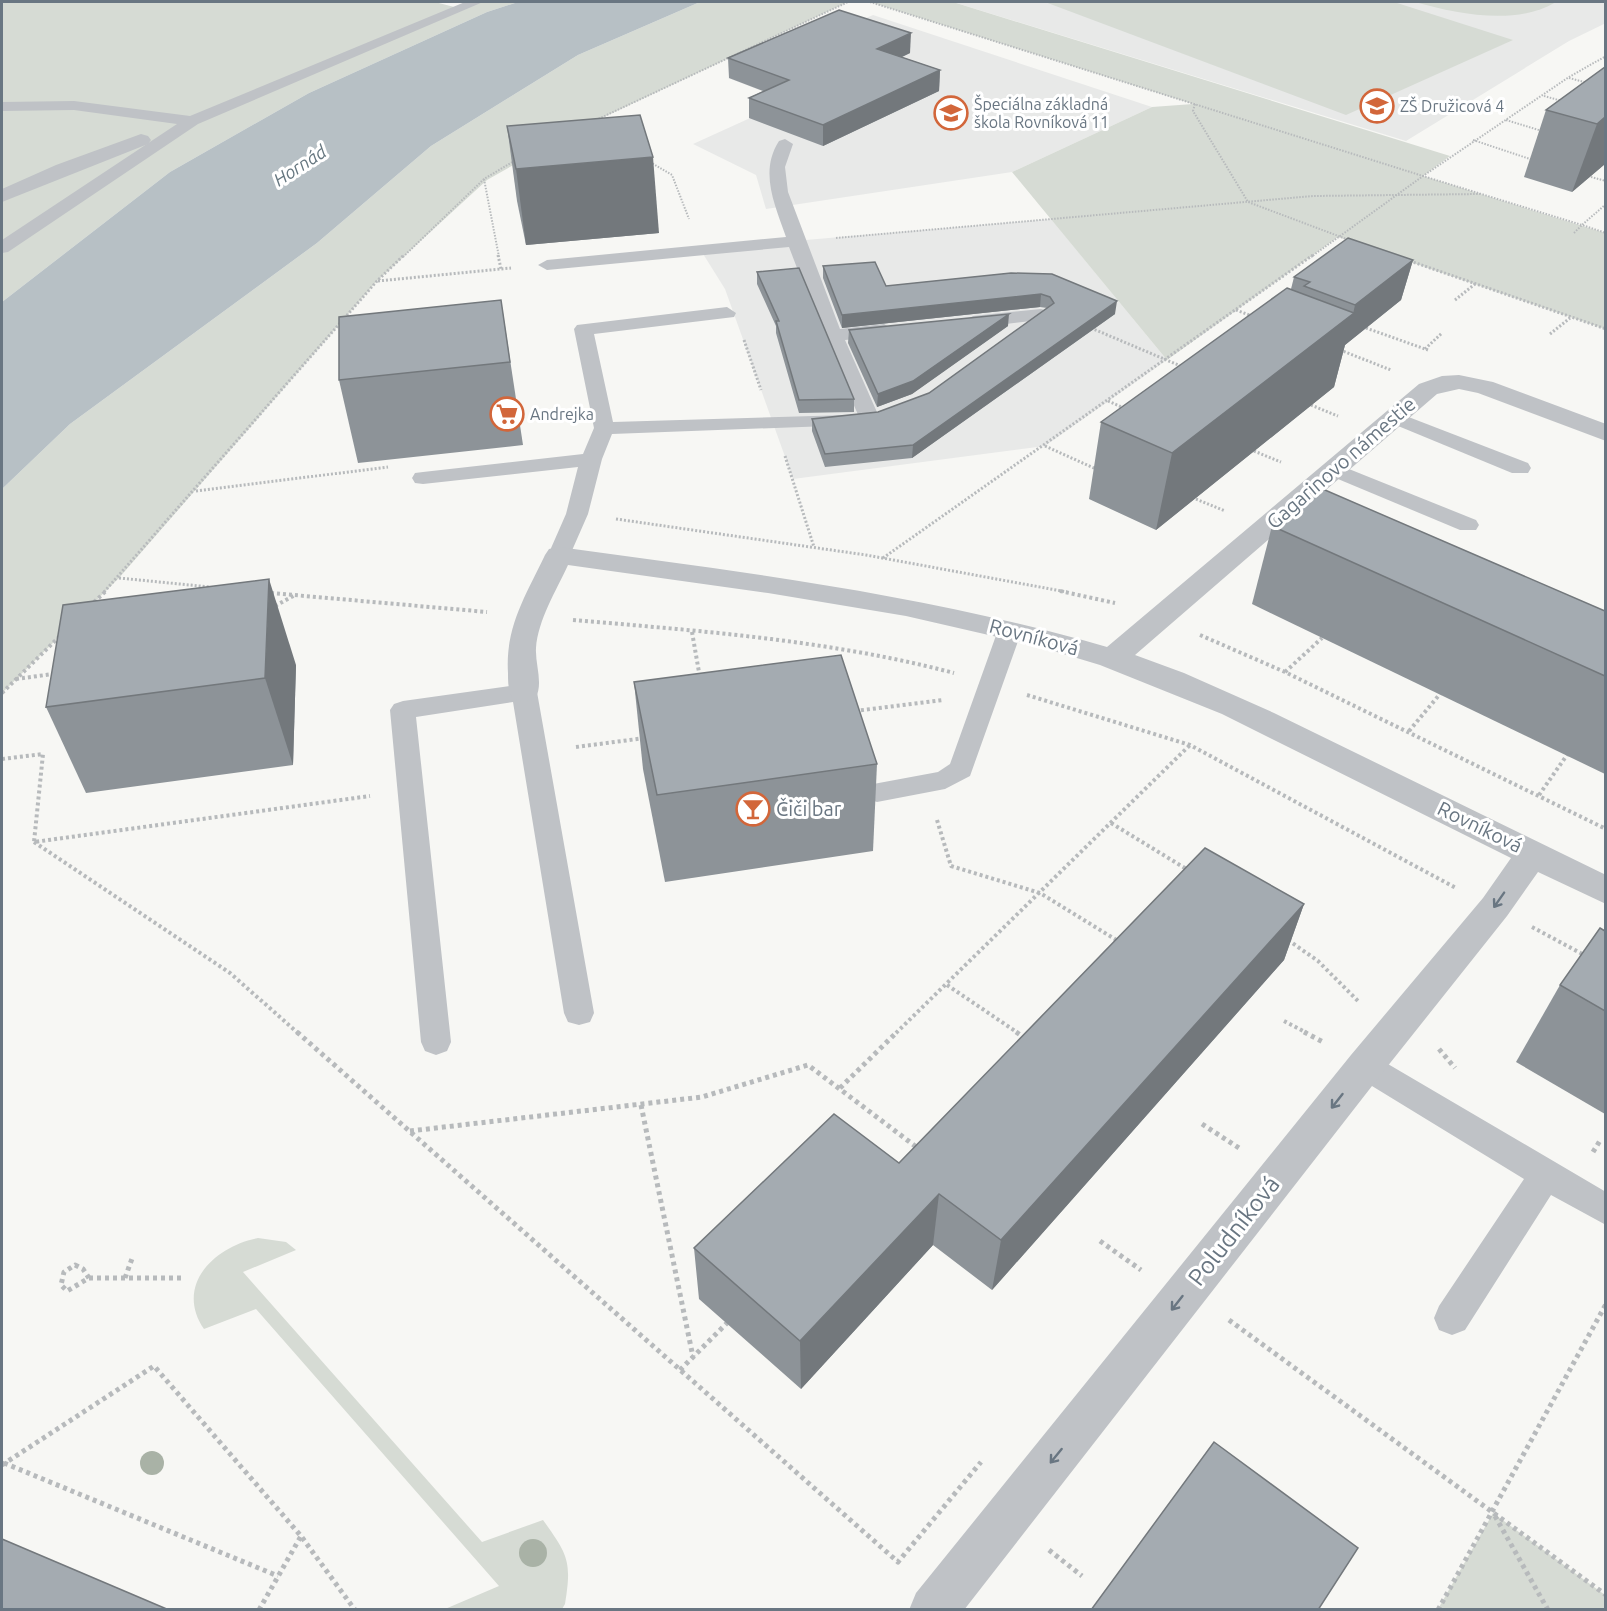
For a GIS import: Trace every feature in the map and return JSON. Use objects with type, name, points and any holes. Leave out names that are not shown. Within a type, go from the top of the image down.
[{"type":"street","points":[[2,196],[141,140]]},
{"type":"street","name":"Gagarinovo námestie","points":[[1112,659],[1428,389],[1442,383],[1459,382],[1484,387],[1605,433]]},
{"type":"street","points":[[524,692],[521,648],[530,616],[559,555]]},
{"type":"street","name":"Rovníková","points":[[559,555],[804,589],[908,607],[1010,630],[1112,659],[1212,696],[1533,853],[1605,891]]},
{"type":"street","name":"Poludníková","points":[[933,1610],[1494,907],[1533,853]]},
{"type":"lane","points":[[141,140],[192,122],[476,2]]},
{"type":"lane","points":[[2,106],[36,103],[81,104],[192,122]]},
{"type":"lane","points":[[2,248],[192,122]]},
{"type":"lane","points":[[785,144],[777,156],[775,173],[796,241],[833,336],[870,419]]},
{"type":"lane","points":[[547,264],[796,241]]},
{"type":"lane","points":[[559,555],[577,514],[591,459],[604,428],[584,329],[727,313]]},
{"type":"lane","points":[[960,323],[1041,315]]},
{"type":"lane","points":[[1003,341],[1041,315]]},
{"type":"lane","points":[[833,336],[902,329]]},
{"type":"lane","points":[[604,428],[818,423],[870,419],[890,412]]},
{"type":"lane","points":[[1393,417],[1520,468]]},
{"type":"lane","points":[[423,478],[591,459]]},
{"type":"lane","points":[[1334,469],[1468,525]]},
{"type":"lane","points":[[877,792],[945,780],[961,769],[1010,630]]},
{"type":"lane","points":[[436,1042],[403,710],[524,692],[579,1012]]},
{"type":"lane","points":[[1365,1066],[1605,1210]]},
{"type":"lane","points":[[1452,1318],[1546,1174]]},
{"type":"path","points":[[587,124],[848,2]]},
{"type":"path","points":[[870,2],[1605,233]]},
{"type":"path","points":[[577,514],[883,558],[1167,360],[1473,140],[1605,56]]},
{"type":"path","points":[[1569,77],[1596,85]]},
{"type":"path","points":[[1543,96],[1564,102]]},
{"type":"path","points":[[1195,104],[1193,111],[1248,202],[1359,244]]},
{"type":"path","points":[[1506,120],[1550,133]]},
{"type":"path","points":[[1473,140],[1542,163]]},
{"type":"path","points":[[87,609],[119,578],[377,281],[484,179],[519,158]]},
{"type":"path","points":[[1591,177],[1605,181]]},
{"type":"path","points":[[484,179],[501,270]]},
{"type":"path","points":[[796,241],[1313,196],[1393,197],[1480,194]]},
{"type":"path","points":[[1574,232],[1605,204]]},
{"type":"path","points":[[1401,258],[1605,329]]},
{"type":"path","points":[[377,281],[547,264]]},
{"type":"path","points":[[1455,300],[1475,284]]},
{"type":"path","points":[[1235,310],[1258,318]]},
{"type":"path","points":[[1041,315],[1089,327],[1186,368]]},
{"type":"path","points":[[1550,334],[1571,317]]},
{"type":"path","points":[[1425,349],[1443,333]]},
{"type":"path","points":[[1335,348],[1391,369],[1395,378]]},
{"type":"path","points":[[1108,401],[1128,410]]},
{"type":"path","points":[[1311,405],[1346,420]]},
{"type":"path","points":[[1045,446],[1106,474]]},
{"type":"path","points":[[1254,451],[1282,462]]},
{"type":"path","points":[[195,491],[390,467]]},
{"type":"path","points":[[1196,499],[1234,515]]},
{"type":"path","points":[[266,610],[296,595]]},
{"type":"path","points":[[692,632],[701,686]]},
{"type":"path","points":[[2,693],[63,633]]},
{"type":"path","points":[[1285,672],[1322,638]]},
{"type":"path","points":[[15,679],[61,673]]},
{"type":"path","points":[[845,712],[971,696],[991,684],[1190,746],[1596,961]]},
{"type":"path","points":[[1408,731],[1440,694]]},
{"type":"path","points":[[534,752],[654,736]]},
{"type":"path","points":[[840,1088],[1190,746]]},
{"type":"path","points":[[2,759],[43,753],[34,842]]},
{"type":"path","points":[[1539,795],[1567,756]]},
{"type":"path","points":[[927,783],[951,866],[1040,893],[1121,943]]},
{"type":"path","points":[[34,842],[410,790]]},
{"type":"path","points":[[1111,823],[1192,872]]},
{"type":"path","points":[[34,842],[230,974],[898,1562],[989,1453]]},
{"type":"path","points":[[1448,896],[1455,887]]},
{"type":"path","points":[[1280,934],[1318,962],[1361,1005]]},
{"type":"path","points":[[946,984],[1029,1041]]},
{"type":"path","points":[[1355,1013],[1369,996]]},
{"type":"path","points":[[1284,1021],[1329,1045],[1322,1054]]},
{"type":"path","points":[[409,1131],[702,1097],[808,1065],[923,1152]]},
{"type":"path","points":[[641,1105],[693,1357]]},
{"type":"path","points":[[1202,1124],[1242,1150]]},
{"type":"path","points":[[1235,1159],[1250,1142]]},
{"type":"path","points":[[1100,1241],[1142,1271]]},
{"type":"path","points":[[125,1278],[133,1256]]},
{"type":"path","points":[[1134,1280],[1149,1262]]},
{"type":"path","points":[[89,1278],[83,1269],[75,1265],[64,1272],[61,1285],[67,1291],[89,1278],[182,1278]]},
{"type":"path","points":[[1438,1610],[1605,1304]]},
{"type":"path","points":[[1223,1328],[1230,1318],[1605,1595]]},
{"type":"path","points":[[680,1370],[727,1323]]},
{"type":"path","points":[[2,1464],[154,1366],[301,1536],[355,1610]]},
{"type":"path","points":[[2,1464],[278,1576]]},
{"type":"path","points":[[1492,1513],[1548,1610]]},
{"type":"path","points":[[259,1610],[301,1536]]},
{"type":"path","points":[[1042,1558],[1056,1541]]},
{"type":"path","points":[[1049,1550],[1082,1576]]},
{"type":"shaded area","points":[[2,2],[435,2],[458,8],[476,2],[518,2],[487,12],[309,93],[170,172],[2,302]]},
{"type":"shaded area","points":[[700,2],[848,2],[568,134],[487,180],[377,281],[119,578],[2,693],[2,489],[70,424],[317,243],[431,146],[578,55]]},
{"type":"shaded area","points":[[870,2],[953,2],[1450,156],[1423,176],[1605,233],[1605,329],[1338,237],[1167,360],[1012,172],[1152,107],[1193,104]]},
{"type":"shaded area","name":"ZŠ Družicová 4","points":[[953,2],[1605,2],[1606,23],[1569,41],[1406,141]]},
{"type":"shaded area","points":[[1045,2],[1394,2],[1513,40],[1346,115]]},
{"type":"shaded area","points":[[1415,2],[1556,2],[1523,14],[1487,16]]},
{"type":"shaded area","name":"Špeciálna základná škola Rovníková 11","points":[[873,15],[1152,107],[1012,172],[766,209],[756,175],[693,144],[788,101],[728,78]]},
{"type":"shaded area","points":[[1051,219],[1167,360],[1045,446],[793,479],[725,289],[700,249]]},
{"type":"shaded area","points":[[258,1238],[286,1242],[296,1250],[243,1272],[482,1542],[543,1520],[563,1551],[568,1568],[565,1604],[562,1609],[445,1609],[499,1586],[256,1309],[204,1329],[196,1313],[194,1297],[197,1283],[204,1270],[227,1249]]},
{"type":"shaded area","points":[[1493,1513],[1605,1595],[1605,1609],[1438,1609]]},
{"type":"water","name":"Hornád","points":[[518,2],[700,2],[578,55],[431,146],[317,243],[70,424],[2,489],[2,302],[170,172],[309,93],[487,12]]},
{"type":"building","points":[[839,10],[911,33],[877,49],[940,70],[823,125],[749,98],[789,80],[728,58]]},
{"type":"building","points":[[1605,67],[1605,117],[1597,124],[1546,110]]},
{"type":"building","points":[[640,115],[653,157],[516,169],[507,126]]},
{"type":"building","points":[[1348,238],[1413,260],[1355,305],[1304,286],[1310,282],[1294,277]]},
{"type":"building","points":[[875,262],[886,286],[1011,273],[1052,274],[1117,301],[913,445],[825,454],[812,419],[878,412],[929,393],[1054,303],[1050,297],[1041,294],[842,315],[823,266]]},
{"type":"building","points":[[799,268],[854,399],[799,400],[776,321],[779,321],[757,272]]},
{"type":"building","points":[[1287,288],[1354,313],[1172,453],[1101,422]]},
{"type":"building","points":[[501,300],[510,362],[339,380],[339,317]]},
{"type":"building","points":[[1009,314],[913,381],[878,394],[849,330]]},
{"type":"building","points":[[1318,487],[1605,611],[1605,676],[1272,526]]},
{"type":"building","points":[[269,579],[265,678],[46,707],[63,605]]},
{"type":"building","points":[[841,655],[877,764],[657,795],[634,682]]},
{"type":"building","points":[[1205,848],[1304,904],[1001,1240],[939,1194],[800,1341],[694,1248],[834,1114],[899,1163]]},
{"type":"building","points":[[1600,928],[1605,931],[1605,1011],[1560,985]]},
{"type":"building","points":[[1214,1442],[1358,1548],[1318,1610],[1091,1610]]},
{"type":"building","points":[[2,1539],[169,1610],[2,1610]]},
{"type":"place","name":"ZŠ Družicová 4","points":[[1377,106]]},
{"type":"place","name":"Špeciálna základná škola Rovníková 11","points":[[951,113]]},
{"type":"place","name":"Andrejka","points":[[507,414]]},
{"type":"place","name":"Čiči bar","points":[[753,809]]}]
